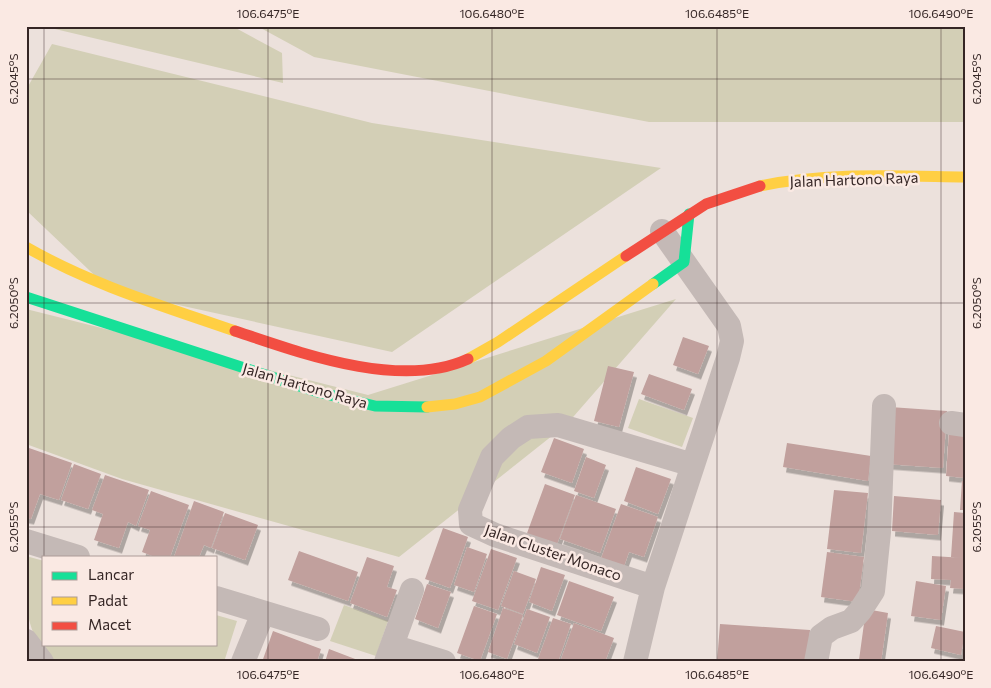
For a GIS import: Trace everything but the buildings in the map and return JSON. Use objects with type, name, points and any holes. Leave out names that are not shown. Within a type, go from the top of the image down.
[{"type":"street","name":"Jalan Hartono Raya","points":[[26,246],[51,267],[108,288],[292,349],[384,369],[417,370],[452,365],[486,350],[662,231],[722,197],[757,186],[795,180],[965,177]]},
{"type":"street","points":[[684,262],[689,214]]},
{"type":"street","points":[[635,662],[653,587],[732,341],[729,326],[662,231]]},
{"type":"street","name":"Jalan Hartono Raya","points":[[26,297],[318,392],[375,406],[422,408],[455,404],[480,396],[546,361],[684,262]]},
{"type":"street","points":[[41,302],[45,286]]},
{"type":"street","points":[[816,662],[821,636],[832,628],[850,621],[860,611],[873,591],[879,532],[884,406]]},
{"type":"street","name":"Jalan Cluster Monaco","points":[[653,587],[495,535],[471,524],[470,510],[492,457],[511,438],[528,427],[558,425],[693,465]]},
{"type":"street","points":[[26,541],[75,556]]},
{"type":"street","points":[[412,590],[389,654],[444,662]]},
{"type":"street","points":[[218,599],[318,629]]},
{"type":"street","points":[[243,662],[263,613]]},
{"type":"street","points":[[26,641],[42,662]]},
{"type":"shaded area","points":[[54,26],[232,26],[282,53],[283,83],[55,29]]},
{"type":"shaded area","points":[[257,26],[965,26],[965,122],[649,122],[314,57]]},
{"type":"shaded area","points":[[52,44],[372,123],[661,168],[392,352],[110,290],[26,210],[26,90]]},
{"type":"shaded area","points":[[676,299],[567,424],[399,557],[122,479],[26,444],[26,309],[368,395]]},
{"type":"shaded area","points":[[639,399],[693,418],[682,447],[628,428]]},
{"type":"shaded area","points":[[26,556],[42,560],[42,646],[218,646],[218,616],[237,621],[224,662],[53,662],[43,650],[31,626],[26,599]]},
{"type":"shaded area","points":[[344,605],[388,621],[376,656],[330,641]]},
{"type":"traffic: fast","points":[[653,284],[684,262],[689,214]]},
{"type":"traffic: fast","points":[[26,297],[318,392],[375,406],[427,407]]},
{"type":"traffic: slow","points":[[760,186],[836,177],[965,177]]},
{"type":"traffic: slow","points":[[26,247],[102,284],[235,331]]},
{"type":"traffic: slow","points":[[468,359],[498,342],[626,256]]},
{"type":"traffic: slow","points":[[427,407],[455,404],[480,397],[546,361],[653,284]]},
{"type":"traffic: jam","points":[[626,256],[706,204],[760,186]]},
{"type":"traffic: jam","points":[[235,331],[320,358],[382,370],[412,371],[441,368],[468,359]]}]
